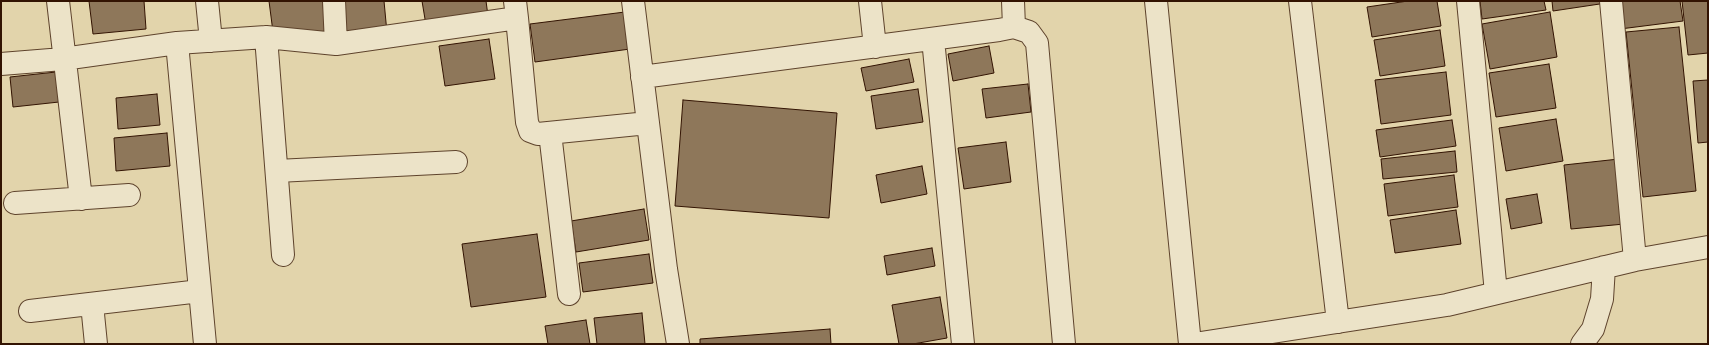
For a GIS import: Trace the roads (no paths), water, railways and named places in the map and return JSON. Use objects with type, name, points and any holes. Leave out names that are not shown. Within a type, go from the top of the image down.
[{"type":"street","points":[[58,1],[63,59],[81,199]]},
{"type":"street","points":[[207,1],[211,41]]},
{"type":"street","points":[[334,1],[336,44]]},
{"type":"street","points":[[633,1],[666,269],[678,344]]},
{"type":"street","points":[[870,1],[875,47]]},
{"type":"street","points":[[1013,1],[1014,27]]},
{"type":"street","points":[[1156,1],[1190,344]]},
{"type":"street","points":[[1300,1],[1338,322]]},
{"type":"street","points":[[1468,1],[1496,293]]},
{"type":"street","points":[[1611,1],[1635,260]]},
{"type":"street","points":[[1,64],[63,59],[177,43],[266,37],[336,44],[516,10],[527,122],[530,132],[538,134],[648,123]]},
{"type":"street","points":[[642,77],[875,47],[1014,27],[1029,32],[1037,43],[1064,344]]},
{"type":"street","points":[[266,37],[283,255]]},
{"type":"street","points":[[933,39],[963,344]]},
{"type":"street","points":[[177,43],[205,344]]},
{"type":"street","points":[[550,133],[569,294]]},
{"type":"street","points":[[277,171],[456,162]]},
{"type":"street","points":[[15,203],[129,195]]},
{"type":"street","points":[[1194,344],[1447,305],[1635,260],[1708,247]]},
{"type":"street","points":[[1582,344],[1593,329],[1602,299],[1604,268]]},
{"type":"street","points":[[30,311],[200,291]]},
{"type":"street","points":[[92,304],[96,344]]}]
